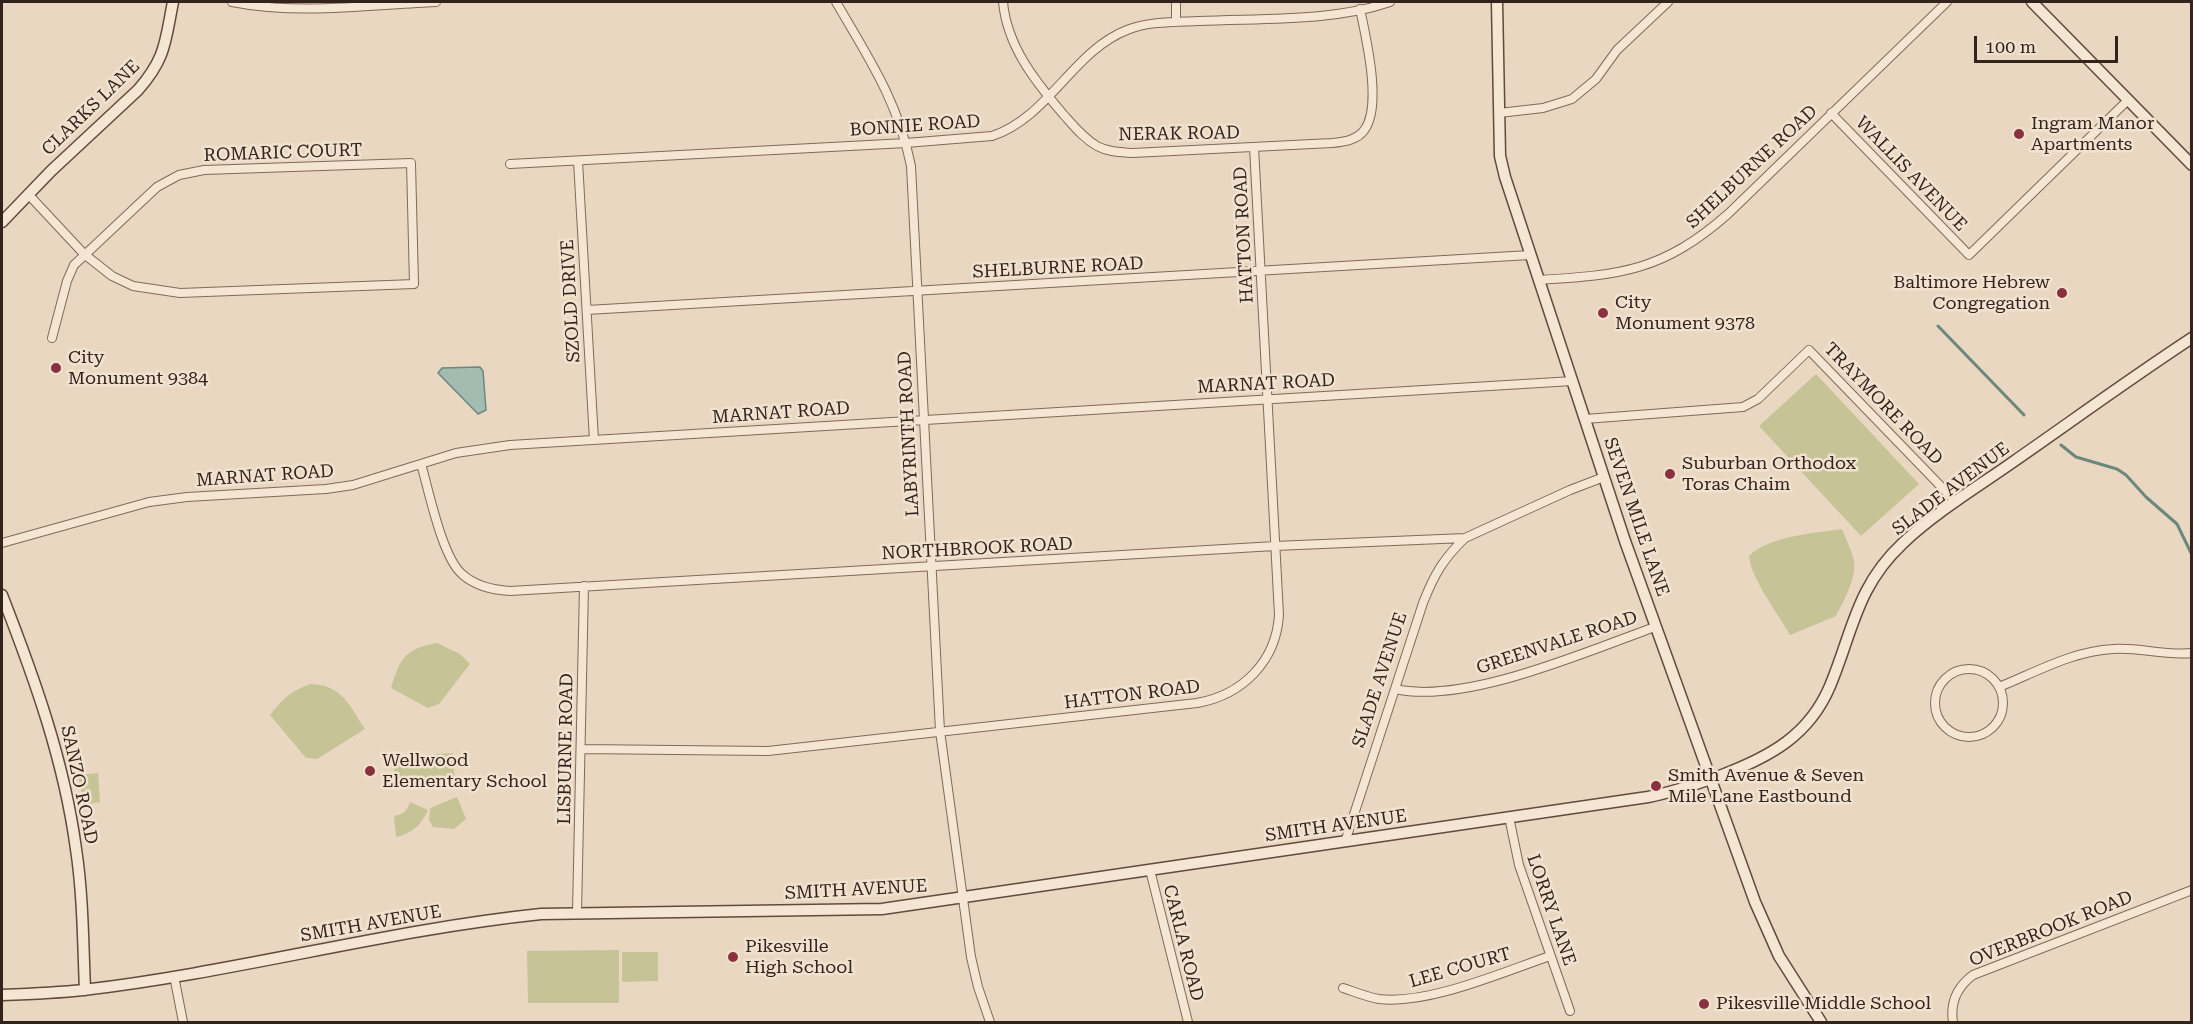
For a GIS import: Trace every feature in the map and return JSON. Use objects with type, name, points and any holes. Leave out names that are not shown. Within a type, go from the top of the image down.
[{"type":"main road","name":"CLARKS LANE","points":[[2,222],[151,75],[163,53],[173,2]]},
{"type":"main road","name":"SEVEN MILE LANE","points":[[1497,2],[1502,167],[1604,477],[1710,779],[1767,931],[1788,971],[1821,1023]]},
{"type":"main road","points":[[2032,2],[2192,165]]},
{"type":"main road","name":"SLADE AVENUE","points":[[1710,779],[1759,760],[1779,749],[1810,720],[1821,705],[1830,686],[1853,619],[1874,577],[1902,543],[1956,502],[2192,338]]},
{"type":"main road","name":"SANZO ROAD","points":[[2,595],[25,653],[50,729],[71,815],[80,878],[85,990]]},
{"type":"main road","name":"SMITH AVENUE","points":[[2,996],[85,990],[487,920],[541,914],[859,910],[963,898],[1666,794],[1710,779]]},
{"type":"street","points":[[232,2],[290,9],[360,3],[436,2]]},
{"type":"street","name":"LABYRINTH ROAD","points":[[836,2],[891,97],[911,166],[940,731],[978,987],[990,1023]]},
{"type":"street","name":"NERAK ROAD","points":[[1003,2],[1006,23],[1020,55],[1049,97],[1085,137],[1097,146],[1133,153],[1332,143],[1344,142],[1360,135],[1365,130],[1371,114],[1370,55],[1360,9]]},
{"type":"street","points":[[1176,2],[1176,22]]},
{"type":"street","name":"BONNIE ROAD","points":[[510,165],[906,143],[992,136],[1023,121],[1095,50],[1116,35],[1139,26],[1176,22],[1313,16],[1389,2]]},
{"type":"street","points":[[1499,113],[1543,108],[1572,99],[1596,79],[1617,50],[1668,2]]},
{"type":"street","name":"SHELBURNE ROAD","points":[[1539,280],[1594,277],[1627,272],[1647,266],[1696,241],[1728,214],[1947,2]]},
{"type":"street","name":"WALLIS AVENUE","points":[[1831,113],[1969,255],[2128,100]]},
{"type":"street","name":"HATTON ROAD","points":[[581,749],[768,751],[1197,703],[1225,695],[1238,688],[1261,666],[1275,642],[1279,615],[1254,147]]},
{"type":"street","name":"SZOLD DRIVE","points":[[578,161],[594,440]]},
{"type":"street","name":"ROMARIC COURT","points":[[52,338],[67,280],[74,265],[84,254],[147,195],[179,175],[204,170],[411,163],[414,284],[164,292],[122,281],[99,267],[84,254]]},
{"type":"street","points":[[28,194],[84,254]]},
{"type":"street","name":"SHELBURNE ROAD","points":[[587,309],[1530,255]]},
{"type":"street","name":"TRAYMORE ROAD","points":[[1585,419],[1743,407],[1758,399],[1809,350],[1956,502]]},
{"type":"street","name":"MARNAT ROAD","points":[[2,543],[170,498],[326,489],[353,485],[482,448],[1573,381]]},
{"type":"street","name":"NORTHBROOK ROAD","points":[[421,464],[445,546],[454,566],[471,581],[496,590],[1275,546],[1465,538],[1604,477]]},
{"type":"street","name":"SLADE AVENUE","points":[[1345,842],[1423,603],[1437,570],[1445,558],[1465,538]]},
{"type":"street","name":"LISBURNE ROAD","points":[[577,912],[584,586]]},
{"type":"street","name":"GREENVALE ROAD","points":[[1395,689],[1419,693],[1432,692],[1499,680],[1655,627]]},
{"type":"street","points":[[1999,687],[2066,659],[2098,650],[2132,649],[2164,654],[2192,653]]},
{"type":"street","points":[[1974,669],[1985,673],[1999,687],[2003,703],[2002,713],[1997,723],[1980,735],[1961,735],[1951,731],[1938,717],[1936,696],[1946,678],[1954,673],[1974,669]]},
{"type":"street","name":"LORRY LANE","points":[[1509,817],[1519,865],[1570,1011]]},
{"type":"street","name":"CARLA ROAD","points":[[1150,870],[1188,1023]]},
{"type":"street","name":"OVERBROOK ROAD","points":[[1953,1023],[1954,999],[1964,982],[1972,975],[2192,890]]},
{"type":"street","name":"LEE COURT","points":[[1343,988],[1380,999],[1408,999],[1441,992],[1550,956]]},
{"type":"street","points":[[174,976],[183,1023]]},
{"type":"shaded area","points":[[480,367],[483,371],[486,410],[478,414],[438,373],[442,368]]},
{"type":"shaded area","points":[[1816,374],[1919,484],[1861,536],[1759,426]]},
{"type":"shaded area","points":[[1842,529],[1852,553],[1854,568],[1851,583],[1836,616],[1790,635],[1754,574],[1749,556],[1757,549],[1780,540]]},
{"type":"shaded area","points":[[437,643],[460,654],[470,664],[439,704],[428,708],[391,688],[397,669],[405,656],[418,648]]},
{"type":"shaded area","points":[[311,684],[330,688],[344,698],[365,729],[317,759],[306,758],[270,715],[288,696]]},
{"type":"shaded area","points":[[453,753],[455,784],[395,788],[393,757]]},
{"type":"shaded area","points":[[98,773],[100,802],[84,805],[78,775]]},
{"type":"shaded area","points":[[457,797],[466,819],[454,829],[433,827],[429,820],[430,808]]},
{"type":"shaded area","points":[[410,802],[428,810],[416,828],[396,837],[394,816],[405,812]]},
{"type":"shaded area","points":[[619,950],[619,1003],[528,1003],[527,951]]},
{"type":"shaded area","points":[[622,952],[658,952],[658,981],[622,982]]},
{"type":"waterway","points":[[1938,326],[2024,415]]},
{"type":"waterway","points":[[2061,445],[2076,457],[2117,469],[2126,475],[2146,497],[2177,524],[2192,555]]},
{"type":"place","name":"Ingram Manor Apartments","points":[[2019,134]]},
{"type":"place","name":"Baltimore Hebrew Congregation","points":[[2062,293]]},
{"type":"place","name":"City Monument 9378","points":[[1603,313]]},
{"type":"place","name":"City Monument 9384","points":[[56,368]]},
{"type":"place","name":"Suburban Orthodox Toras Chaim","points":[[1670,474]]},
{"type":"place","name":"Wellwood Elementary School","points":[[370,771]]},
{"type":"place","name":"Smith Avenue & Seven Mile Lane Eastbound","points":[[1656,786]]},
{"type":"place","name":"Pikesville High School","points":[[733,957]]},
{"type":"place","name":"Pikesville Middle School","points":[[1704,1004]]}]
